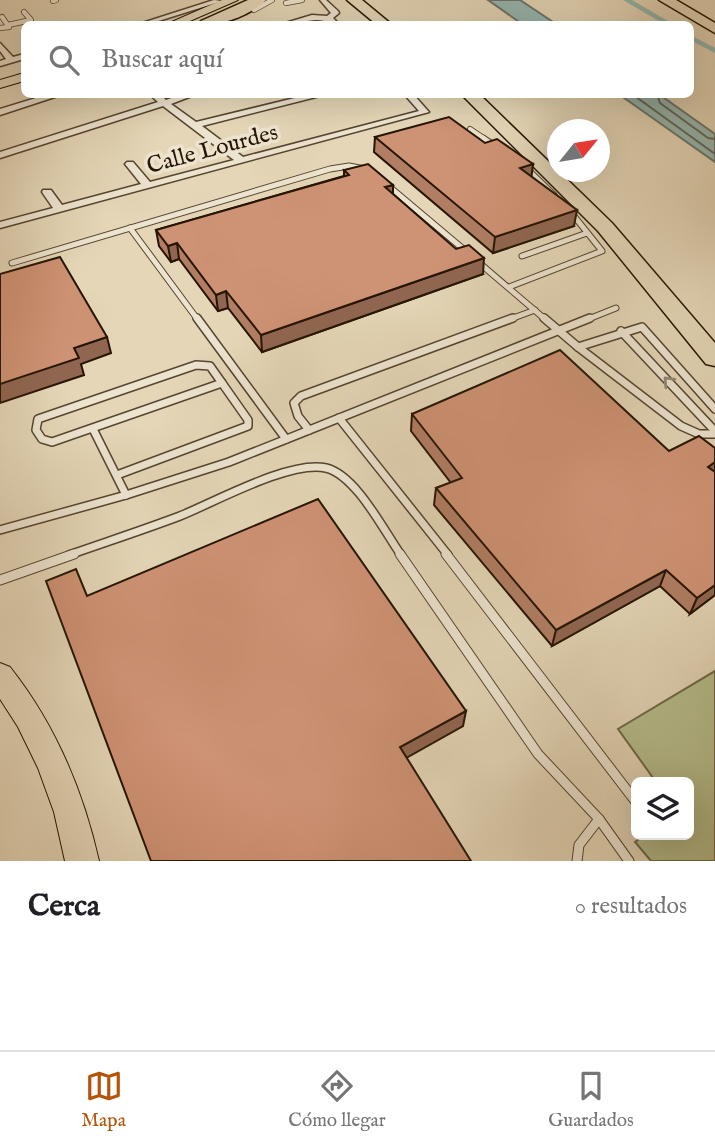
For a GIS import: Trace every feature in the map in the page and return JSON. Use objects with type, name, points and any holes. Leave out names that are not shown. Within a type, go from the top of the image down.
[{"type":"highway","points":[[354,0],[380,21]]},
{"type":"highway","points":[[372,0],[397,21]]},
{"type":"highway","points":[[666,0],[715,29]]},
{"type":"highway","points":[[692,0],[715,13]]},
{"type":"highway","points":[[211,11],[223,18],[247,3]]},
{"type":"highway","points":[[473,98],[605,227],[715,358]]},
{"type":"highway","points":[[489,98],[547,153]]},
{"type":"highway","points":[[577,182],[654,263],[715,336]]},
{"type":"main road","points":[[182,21],[247,3]]},
{"type":"main road","points":[[0,73],[18,64]]},
{"type":"main road","points":[[0,84],[21,78]]},
{"type":"main road","points":[[0,676],[29,713],[54,768],[82,861]]},
{"type":"street","points":[[323,1],[335,13],[328,19]]},
{"type":"street","points":[[154,21],[196,10],[211,11]]},
{"type":"street","points":[[298,21],[314,17],[331,21]]},
{"type":"street","points":[[0,45],[18,64]]},
{"type":"street","points":[[0,64],[18,64]]},
{"type":"street","points":[[0,112],[47,98]]},
{"type":"street","points":[[158,98],[240,160]]},
{"type":"street","points":[[0,155],[181,98]]},
{"type":"street","points":[[197,125],[297,98]]},
{"type":"street","name":"Calle Lourdes","points":[[0,225],[423,113],[426,110],[413,98]]},
{"type":"street","points":[[130,164],[147,185]]},
{"type":"street","points":[[47,192],[59,209]]},
{"type":"lane","points":[[247,3],[272,0]]},
{"type":"lane","points":[[286,3],[302,0]]},
{"type":"lane","points":[[24,12],[31,20],[25,21]]},
{"type":"lane","points":[[2,17],[8,24]]},
{"type":"lane","points":[[8,24],[21,22]]},
{"type":"lane","points":[[0,28],[9,27],[8,24]]},
{"type":"lane","points":[[470,129],[505,153]]},
{"type":"lane","points":[[521,164],[557,197]]},
{"type":"lane","points":[[12,263],[340,167],[361,167],[369,172]]},
{"type":"lane","points":[[378,179],[558,330],[681,426],[699,434],[715,432]]},
{"type":"lane","points":[[509,287],[601,253],[602,248],[563,204]]},
{"type":"lane","points":[[130,228],[286,439]]},
{"type":"lane","points":[[522,256],[587,233]]},
{"type":"lane","points":[[0,530],[217,466],[616,308]]},
{"type":"lane","points":[[309,430],[294,409],[294,403],[301,396],[535,310]]},
{"type":"lane","points":[[578,346],[637,327],[646,330],[715,410]]},
{"type":"lane","points":[[621,331],[715,432]]},
{"type":"lane","points":[[117,475],[248,426],[248,420],[222,383],[210,366],[196,365],[38,419],[36,430],[46,442],[59,441],[222,383]]},
{"type":"lane","points":[[338,418],[472,586],[631,795]]},
{"type":"lane","points":[[93,429],[126,495]]},
{"type":"lane","points":[[0,580],[178,516],[282,473],[306,467],[338,472],[349,480],[538,754],[599,819],[629,861]]},
{"type":"lane","points":[[578,861],[579,845],[599,819]]},
{"type":"green space","points":[[715,671],[715,861],[651,861],[635,842],[694,840],[694,777],[652,777],[618,729]]},
{"type":"water","points":[[488,0],[520,0],[552,21],[518,21]]},
{"type":"water","points":[[624,98],[664,98],[715,134],[715,162]]},
{"type":"building","points":[[449,117],[485,143],[497,139],[533,164],[520,168],[577,210],[495,237],[375,137]]},
{"type":"building","points":[[368,164],[393,185],[385,187],[456,249],[469,245],[484,258],[261,335],[226,291],[216,295],[177,243],[168,246],[156,230],[349,175],[344,170]]},
{"type":"building","points":[[60,257],[107,337],[74,348],[79,358],[0,384],[0,274]]},
{"type":"building","points":[[560,350],[669,451],[699,436],[715,448],[715,462],[708,467],[715,472],[715,585],[697,598],[666,570],[556,630],[436,488],[462,478],[412,414]]},
{"type":"building","points":[[318,499],[466,711],[400,747],[471,861],[151,861],[46,581],[76,569],[87,596]]},
{"type":"waterway","points":[[627,0],[664,21]]},
{"type":"waterway","points":[[694,39],[715,51]]}]
